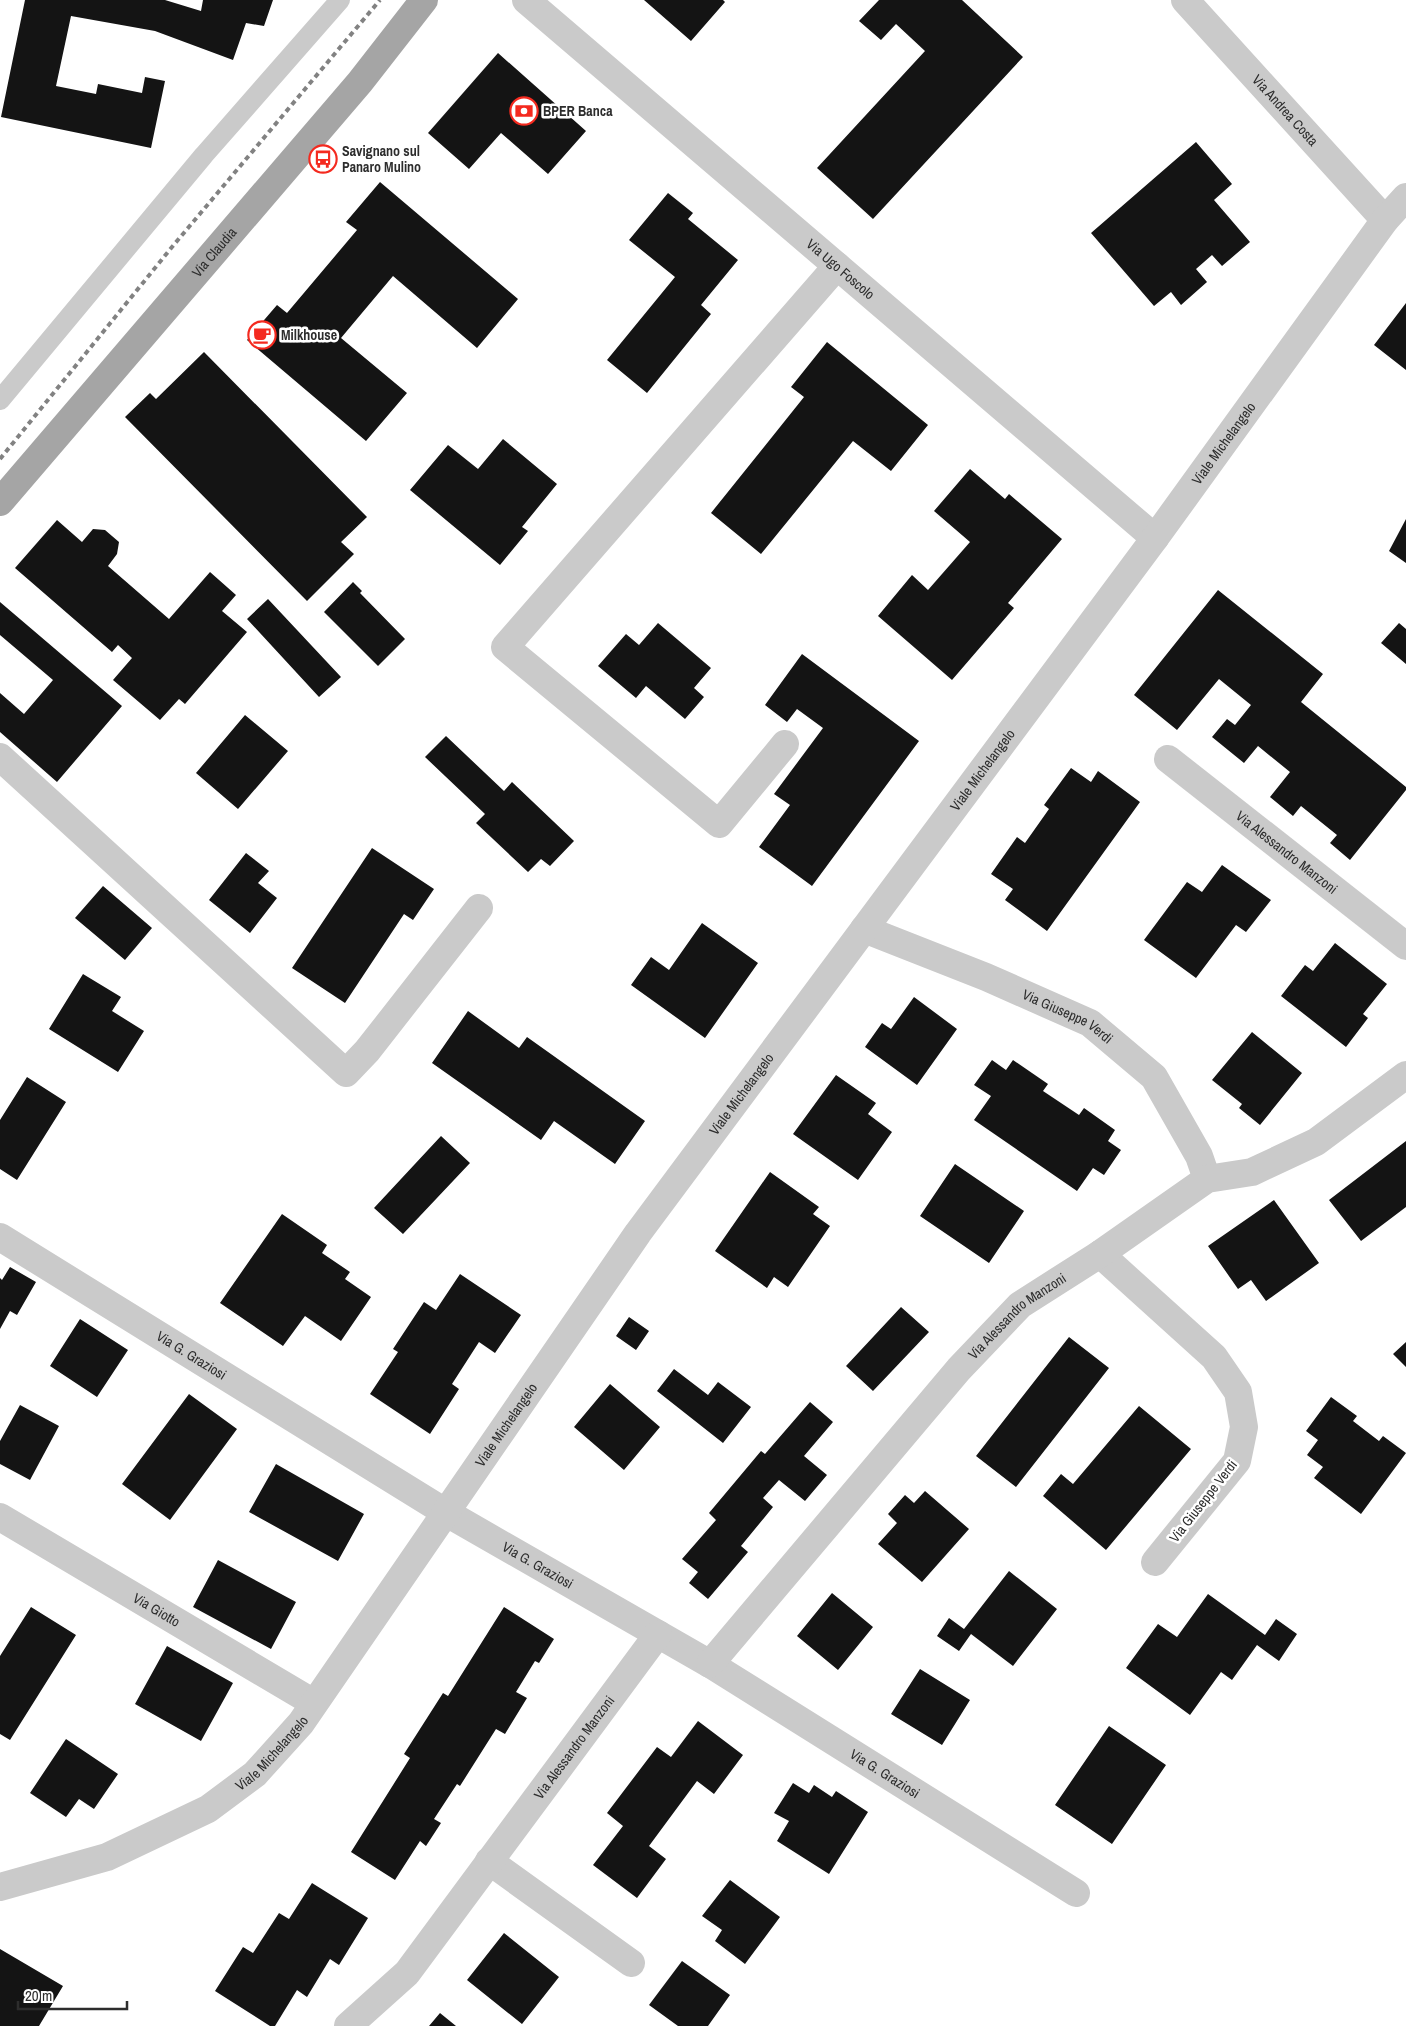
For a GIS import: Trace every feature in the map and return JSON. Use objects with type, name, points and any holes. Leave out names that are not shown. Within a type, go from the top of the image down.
[{"type":"main road","name":"Via Claudia","points":[[0,502],[360,82],[424,0]]},
{"type":"street","name":"Via Ugo Foscolo","points":[[526,0],[1155,538]]},
{"type":"street","name":"Via Andrea Costa","points":[[1185,0],[1385,220]]},
{"type":"street","name":"Viale Michelangelo","points":[[0,1887],[107,1856],[208,1809],[255,1774],[301,1723],[638,1233],[1155,538],[1385,220],[1406,197]]},
{"type":"street","points":[[785,744],[719,824],[505,647],[837,266]]},
{"type":"street","points":[[0,757],[346,1073],[367,1051],[479,908]]},
{"type":"street","name":"Via Alessandro Manzoni","points":[[1168,759],[1406,946]]},
{"type":"street","name":"Via Giuseppe Verdi","points":[[864,929],[986,977],[1090,1023],[1154,1077],[1199,1156],[1207,1179]]},
{"type":"street","name":"Via Alessandro Manzoni","points":[[710,1664],[980,1348],[1020,1305],[1100,1254],[1207,1179],[1252,1172],[1316,1142],[1406,1075]]},
{"type":"street","name":"Via G. Graziosi","points":[[0,1238],[445,1512],[710,1664],[1076,1893]]},
{"type":"street","name":"Via Giuseppe Verdi","points":[[1100,1254],[1214,1357],[1238,1392],[1240,1401],[1244,1428],[1237,1461],[1155,1562]]},
{"type":"street","name":"Via Giotto","points":[[0,1517],[314,1703]]},
{"type":"street","name":"Via Alessandro Manzoni","points":[[348,2026],[406,1974],[658,1634]]},
{"type":"street","points":[[489,1861],[631,1963]]},
{"type":"lane","points":[[0,400],[204,155],[340,0]]},
{"type":"building","points":[[25,0],[165,0],[201,11],[203,0],[273,0],[264,26],[246,23],[233,60],[155,31],[71,16],[56,86],[96,94],[98,84],[142,93],[145,77],[165,81],[151,148],[1,117]]},
{"type":"building","points":[[644,0],[723,0],[725,2],[691,41]]},
{"type":"building","points":[[879,0],[962,0],[1023,57],[873,219],[817,168],[925,51],[896,24],[881,40],[859,21]]},
{"type":"building","points":[[498,53],[586,131],[548,174],[501,133],[469,169],[428,133]]},
{"type":"building","points":[[1196,142],[1232,184],[1214,200],[1250,242],[1222,266],[1212,255],[1196,269],[1207,282],[1181,305],[1171,292],[1154,306],[1091,233]]},
{"type":"building","points":[[380,182],[518,299],[477,348],[393,276],[341,338],[407,393],[366,441],[247,340],[277,305],[287,313],[357,230],[346,222]]},
{"type":"building","points":[[668,193],[693,213],[688,219],[738,260],[701,305],[711,314],[647,393],[607,360],[675,277],[629,240]]},
{"type":"building","points":[[1406,303],[1406,370],[1374,345]]},
{"type":"building","points":[[827,342],[928,425],[891,471],[853,441],[761,554],[711,513],[804,397],[791,387]]},
{"type":"building","points":[[204,352],[367,517],[341,542],[354,554],[307,601],[125,417],[150,393],[156,399]]},
{"type":"building","points":[[503,439],[557,484],[522,527],[528,531],[500,565],[410,490],[448,445],[478,469]]},
{"type":"building","points":[[970,469],[1005,499],[1009,494],[1062,539],[1008,603],[1014,608],[952,680],[878,616],[912,575],[928,590],[970,542],[934,511]]},
{"type":"building","points":[[1406,519],[1406,563],[1389,551]]},
{"type":"building","points":[[57,520],[82,542],[93,529],[105,530],[119,542],[117,554],[108,566],[169,619],[210,572],[236,595],[222,611],[247,632],[185,704],[179,699],[160,720],[113,680],[132,658],[118,645],[112,652],[15,568]]},
{"type":"building","points":[[353,582],[362,591],[360,593],[405,639],[378,666],[324,612]]},
{"type":"building","points":[[1218,590],[1323,674],[1301,702],[1406,787],[1406,790],[1350,860],[1330,843],[1337,835],[1301,806],[1293,816],[1270,797],[1290,772],[1258,746],[1244,763],[1212,737],[1227,719],[1235,725],[1251,705],[1219,679],[1177,730],[1134,695]]},
{"type":"building","points":[[268,599],[341,677],[319,697],[247,619]]},
{"type":"building","points":[[0,602],[122,706],[57,782],[0,732],[0,693],[24,714],[53,680],[0,635]]},
{"type":"building","points":[[658,623],[711,668],[694,688],[704,697],[685,719],[646,686],[636,698],[598,666],[626,634],[639,645]]},
{"type":"building","points":[[1399,623],[1406,629],[1406,664],[1381,643]]},
{"type":"building","points":[[802,654],[919,741],[812,886],[759,847],[790,805],[774,794],[823,728],[797,709],[787,722],[765,705]]},
{"type":"building","points":[[245,715],[288,751],[238,809],[196,773]]},
{"type":"building","points":[[446,736],[504,791],[512,782],[574,841],[550,866],[541,859],[528,872],[476,823],[485,814],[425,757]]},
{"type":"building","points":[[1071,768],[1091,782],[1098,771],[1140,802],[1047,931],[1005,900],[1013,889],[991,874],[1017,837],[1025,843],[1049,809],[1044,805]]},
{"type":"building","points":[[372,848],[434,889],[413,920],[404,914],[345,1003],[292,968]]},
{"type":"building","points":[[246,853],[269,871],[258,883],[277,898],[250,933],[209,900]]},
{"type":"building","points":[[1222,865],[1271,900],[1246,932],[1236,925],[1196,978],[1144,940],[1187,882],[1202,892]]},
{"type":"building","points":[[103,886],[152,928],[125,960],[75,918]]},
{"type":"building","points":[[702,923],[758,963],[705,1038],[631,985],[651,957],[669,970]]},
{"type":"building","points":[[1335,943],[1387,984],[1363,1014],[1368,1018],[1346,1047],[1281,996],[1305,965],[1313,971]]},
{"type":"building","points":[[83,974],[121,997],[112,1011],[144,1031],[118,1072],[49,1029]]},
{"type":"building","points":[[914,997],[957,1029],[917,1085],[865,1047],[882,1023],[891,1029]]},
{"type":"building","points":[[468,1011],[519,1048],[527,1037],[645,1121],[615,1164],[554,1121],[541,1140],[432,1063]]},
{"type":"building","points":[[1252,1032],[1302,1073],[1260,1125],[1239,1108],[1242,1104],[1212,1080]]},
{"type":"building","points":[[992,1060],[1006,1070],[1013,1060],[1048,1084],[1043,1091],[1079,1115],[1084,1108],[1115,1130],[1108,1141],[1121,1150],[1104,1175],[1093,1168],[1077,1191],[974,1120],[991,1096],[974,1085]]},
{"type":"building","points":[[836,1075],[876,1103],[868,1114],[892,1132],[858,1180],[793,1134]]},
{"type":"building","points":[[27,1077],[66,1102],[17,1180],[0,1169],[0,1120]]},
{"type":"building","points":[[441,1136],[470,1163],[403,1234],[374,1208]]},
{"type":"building","points":[[1406,1141],[1406,1207],[1361,1241],[1329,1200]]},
{"type":"building","points":[[955,1164],[1024,1211],[989,1263],[920,1216]]},
{"type":"building","points":[[770,1172],[819,1207],[813,1214],[830,1226],[788,1287],[774,1277],[767,1288],[715,1251]]},
{"type":"building","points":[[1274,1200],[1319,1263],[1266,1301],[1251,1280],[1238,1289],[1208,1246]]},
{"type":"building","points":[[282,1214],[327,1245],[322,1253],[350,1272],[345,1279],[371,1297],[341,1341],[305,1316],[283,1346],[220,1303]]},
{"type":"building","points":[[10,1267],[36,1282],[17,1315],[10,1311],[0,1329],[0,1278],[2,1280]]},
{"type":"building","points":[[460,1274],[521,1315],[495,1353],[479,1342],[452,1384],[459,1389],[430,1434],[370,1394],[398,1352],[393,1349],[424,1302],[436,1310]]},
{"type":"building","points":[[901,1307],[929,1332],[873,1391],[846,1366]]},
{"type":"building","points":[[629,1317],[649,1331],[636,1350],[616,1336]]},
{"type":"building","points":[[80,1319],[128,1350],[97,1397],[50,1366]]},
{"type":"building","points":[[1069,1337],[1109,1368],[1016,1487],[976,1456]]},
{"type":"building","points":[[1406,1342],[1406,1367],[1393,1354]]},
{"type":"building","points":[[674,1369],[708,1395],[718,1382],[751,1407],[723,1443],[657,1391]]},
{"type":"building","points":[[610,1384],[660,1427],[624,1470],[574,1427]]},
{"type":"building","points":[[189,1394],[237,1429],[170,1520],[122,1484]]},
{"type":"building","points":[[1331,1397],[1357,1416],[1353,1421],[1379,1441],[1383,1436],[1406,1453],[1361,1514],[1314,1478],[1323,1467],[1307,1455],[1318,1440],[1306,1431]]},
{"type":"building","points":[[810,1402],[833,1422],[804,1456],[827,1475],[805,1501],[779,1480],[763,1498],[773,1507],[741,1546],[748,1552],[708,1599],[689,1583],[698,1572],[682,1559],[716,1520],[709,1513],[761,1451],[765,1454]]},
{"type":"building","points":[[20,1405],[59,1426],[30,1480],[0,1464],[0,1441]]},
{"type":"building","points":[[1139,1406],[1191,1449],[1106,1550],[1043,1496],[1061,1474],[1073,1484]]},
{"type":"building","points":[[276,1464],[364,1514],[338,1561],[249,1512]]},
{"type":"building","points":[[925,1491],[969,1529],[922,1582],[878,1544],[897,1523],[888,1514],[905,1495],[914,1503]]},
{"type":"building","points":[[218,1560],[296,1602],[271,1649],[193,1607]]},
{"type":"building","points":[[1009,1571],[1057,1609],[1013,1666],[971,1634],[959,1651],[937,1636],[949,1618],[964,1629]]},
{"type":"building","points":[[832,1593],[873,1627],[838,1670],[797,1636]]},
{"type":"building","points":[[1208,1594],[1265,1635],[1276,1619],[1297,1634],[1279,1661],[1257,1645],[1232,1680],[1221,1672],[1190,1715],[1126,1668],[1158,1624],[1177,1637]]},
{"type":"building","points":[[31,1607],[76,1635],[10,1740],[0,1734],[0,1656]]},
{"type":"building","points":[[504,1607],[554,1639],[539,1663],[535,1661],[516,1692],[527,1698],[505,1734],[496,1729],[460,1786],[457,1784],[434,1819],[441,1823],[426,1846],[420,1841],[395,1880],[351,1852],[410,1758],[404,1754],[443,1693],[448,1696]]},
{"type":"building","points":[[167,1646],[233,1683],[201,1741],[135,1704]]},
{"type":"building","points":[[920,1669],[970,1700],[942,1745],[891,1714]]},
{"type":"building","points":[[698,1721],[743,1755],[714,1794],[697,1781],[649,1846],[666,1859],[637,1898],[593,1865],[623,1826],[607,1813],[657,1747],[671,1757]]},
{"type":"building","points":[[1109,1726],[1166,1765],[1112,1844],[1055,1805]]},
{"type":"building","points":[[66,1739],[118,1774],[94,1809],[79,1799],[66,1817],[30,1793]]},
{"type":"building","points":[[793,1783],[809,1793],[814,1785],[832,1797],[836,1791],[868,1812],[829,1874],[777,1841],[789,1821],[774,1813]]},
{"type":"building","points":[[730,1880],[780,1917],[745,1964],[715,1941],[722,1930],[702,1916]]},
{"type":"building","points":[[312,1883],[368,1918],[339,1965],[330,1959],[307,1997],[297,1990],[275,2026],[270,2026],[215,1991],[243,1947],[253,1953],[279,1913],[289,1919]]},
{"type":"building","points":[[504,1933],[559,1977],[522,2024],[467,1980]]},
{"type":"building","points":[[0,1949],[63,1986],[39,2026],[0,2026]]},
{"type":"building","points":[[682,1961],[730,1995],[708,2026],[678,2026],[649,2005]]},
{"type":"building","points":[[440,2013],[456,2026],[429,2026]]},
{"type":"railway","points":[[0,459],[172,247],[380,0]]},
{"type":"place","name":"BPER Banca","points":[[524,111]]},
{"type":"place","name":"Savignano sul Panaro Mulino","points":[[323,159]]},
{"type":"place","name":"Milkhouse","points":[[262,335]]}]
